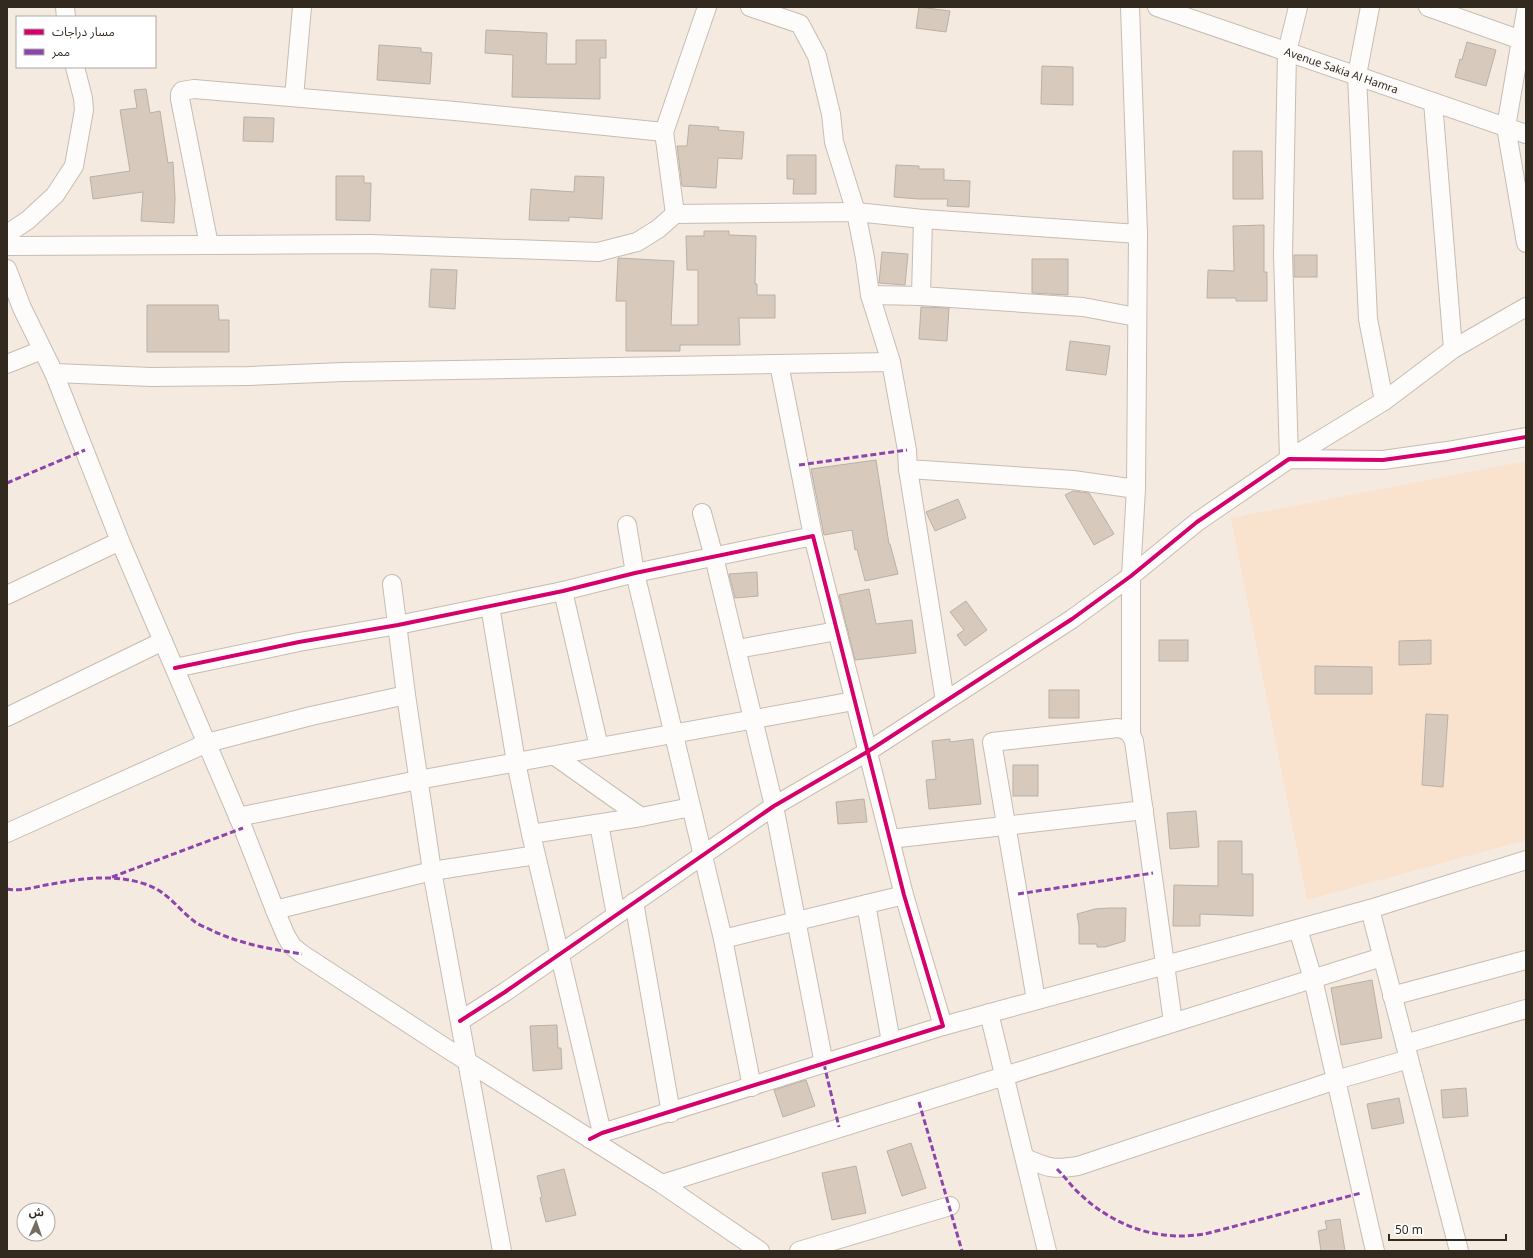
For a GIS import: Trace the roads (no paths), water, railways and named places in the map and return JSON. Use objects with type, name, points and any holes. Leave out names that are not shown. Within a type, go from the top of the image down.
[{"type":"street","points":[[294,97],[302,7]]},
{"type":"street","points":[[675,214],[664,132],[707,7]]},
{"type":"street","points":[[750,7],[800,24],[817,56],[831,114],[834,142],[856,212],[865,258],[870,295],[891,362],[907,450],[908,469],[945,701]]},
{"type":"street","points":[[1130,7],[1138,234],[1136,317],[1136,489],[1131,576],[1131,734],[1134,741],[1173,1022]]},
{"type":"street","points":[[1289,459],[1283,256],[1287,52],[1298,7]]},
{"type":"street","points":[[1370,7],[1357,75],[1368,319],[1384,401]]},
{"type":"street","points":[[1428,7],[1521,40]]},
{"type":"street","name":"Avenue Sakia Al Hamra","points":[[1161,8],[1526,134]]},
{"type":"street","points":[[1526,11],[1506,128],[1526,243]]},
{"type":"street","points":[[7,234],[28,220],[55,195],[74,166],[84,110],[83,98],[75,68]]},
{"type":"street","points":[[209,245],[180,99],[180,94],[182,91],[194,89],[294,97],[455,111],[664,132]]},
{"type":"street","points":[[1433,102],[1453,349]]},
{"type":"street","points":[[7,246],[370,244],[598,252],[637,242],[658,229],[675,214],[856,212],[923,219],[1138,234]]},
{"type":"street","points":[[922,296],[923,219]]},
{"type":"street","points":[[7,269],[22,308],[54,373],[120,541],[207,743],[286,936],[292,946],[302,954],[468,1061],[596,1136],[662,1184],[760,1251]]},
{"type":"street","points":[[870,295],[922,296],[1083,307],[1136,317]]},
{"type":"street","points":[[460,1021],[774,806],[867,752],[1072,619],[1131,576],[1197,522],[1289,459],[1384,401],[1453,349],[1526,307]]},
{"type":"street","points":[[7,364],[42,350]]},
{"type":"street","points":[[54,373],[151,377],[241,376],[344,372],[891,362]]},
{"type":"street","points":[[779,364],[814,536],[854,701],[904,895],[943,1026]]},
{"type":"street","points":[[1289,459],[1383,460],[1447,451],[1526,437]]},
{"type":"street","points":[[908,469],[1074,480],[1136,489]]},
{"type":"street","points":[[702,513],[737,649],[774,806],[798,921],[824,1064]]},
{"type":"street","points":[[627,526],[635,573],[723,939],[752,1087]]},
{"type":"street","points":[[175,668],[299,642],[398,625],[563,591],[635,573],[814,536]]},
{"type":"street","points":[[7,595],[120,541]]},
{"type":"street","points":[[392,584],[406,694],[432,871],[502,1251]]},
{"type":"street","points":[[563,591],[599,747]]},
{"type":"street","points":[[490,606],[516,762],[559,953],[596,1136]]},
{"type":"street","points":[[737,649],[837,631]]},
{"type":"street","points":[[7,717],[163,641]]},
{"type":"street","points":[[7,833],[207,743],[311,716],[406,694]]},
{"type":"street","points":[[238,817],[418,780],[854,701]]},
{"type":"street","points":[[1036,1000],[992,742],[1118,728],[1127,730],[1131,734]]},
{"type":"street","points":[[555,756],[641,817]]},
{"type":"street","points":[[531,834],[641,817],[691,807]]},
{"type":"street","points":[[890,839],[1144,810]]},
{"type":"street","points":[[599,824],[616,915]]},
{"type":"street","points":[[275,910],[432,871],[536,855]]},
{"type":"street","points":[[596,1136],[943,1026],[1370,909],[1526,860]]},
{"type":"street","points":[[723,939],[904,895]]},
{"type":"street","points":[[634,902],[671,1112]]},
{"type":"street","points":[[866,904],[891,1042]]},
{"type":"street","points":[[1370,909],[1459,1251]]},
{"type":"street","points":[[1298,929],[1313,979],[1375,1251]]},
{"type":"street","points":[[662,1184],[1382,957]]},
{"type":"street","points":[[1392,996],[1526,960]]},
{"type":"street","points":[[1025,1158],[1047,1167],[1057,1169],[1078,1166],[1336,1080],[1407,1051],[1526,1009]]},
{"type":"street","points":[[989,1013],[1047,1251]]},
{"type":"street","points":[[799,1251],[950,1206]]}]
